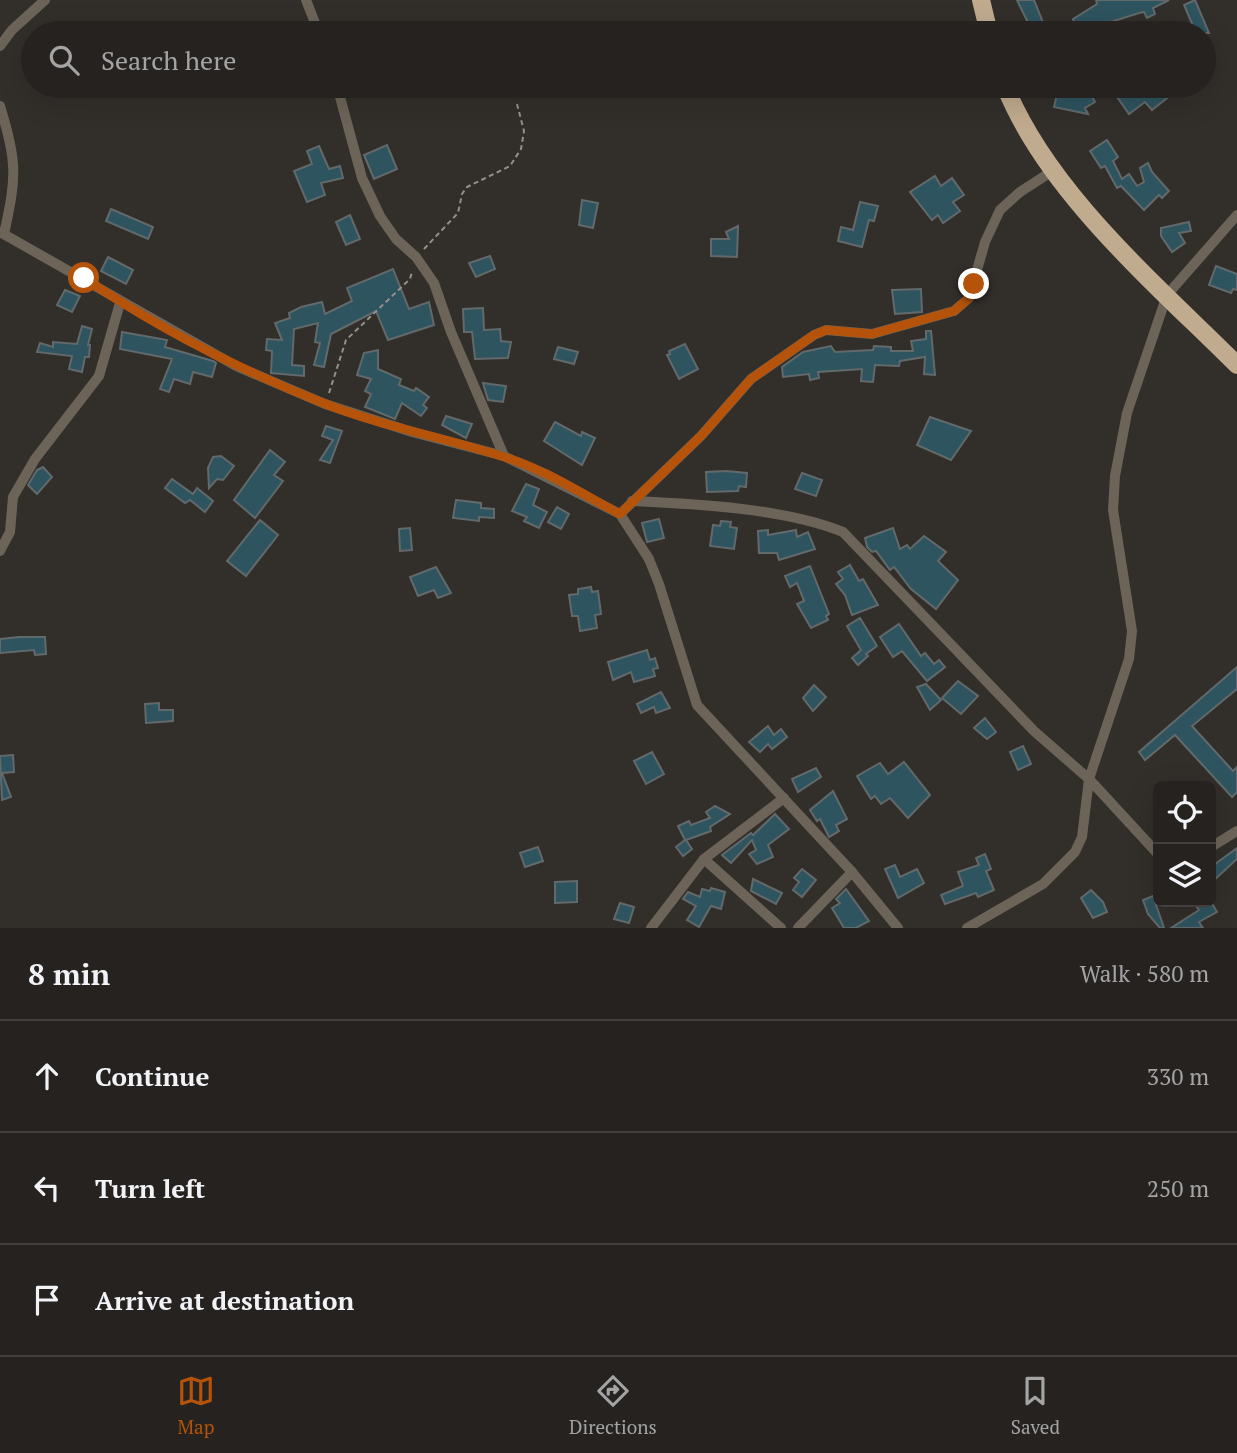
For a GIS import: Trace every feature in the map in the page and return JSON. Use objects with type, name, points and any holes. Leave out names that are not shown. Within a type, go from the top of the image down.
[{"type":"highway","points":[[981,0],[986,21]]},
{"type":"highway","points":[[1010,98],[1054,170],[1090,215],[1237,365]]},
{"type":"street","points":[[22,21],[46,0]]},
{"type":"street","points":[[306,0],[314,21]]},
{"type":"street","points":[[0,47],[21,22]]},
{"type":"street","points":[[340,98],[362,178],[380,216],[396,239],[416,257],[434,284],[466,370],[504,456]]},
{"type":"street","points":[[0,106],[15,158],[16,183],[2,233],[84,278],[120,303],[236,366],[325,404],[412,432],[504,456],[620,514],[649,559],[698,705],[852,872],[898,928]]},
{"type":"street","points":[[620,514],[701,436],[751,379],[814,335],[826,330],[872,334],[954,311],[969,298],[985,242],[1000,210],[1020,192],[1054,170]]},
{"type":"street","points":[[967,928],[1043,884],[1075,852],[1082,837],[1089,779],[1129,659],[1132,631],[1113,510],[1115,477],[1127,413],[1167,295],[1237,215]]},
{"type":"street","points":[[0,551],[10,532],[13,497],[35,459],[99,376],[120,303]]},
{"type":"street","points":[[632,500],[724,508],[822,523],[843,532],[859,545],[1034,731],[1089,779],[1153,849]]},
{"type":"street","points":[[651,928],[704,859],[784,798]]},
{"type":"street","points":[[1214,844],[1237,831]]},
{"type":"street","points":[[704,859],[781,928]]},
{"type":"street","points":[[798,928],[852,872]]},
{"type":"path","points":[[325,404],[346,340],[410,279],[416,257],[458,213],[462,194],[467,187],[510,166],[521,149],[524,131],[517,104]]},
{"type":"building","points":[[1017,0],[1034,0],[1042,21],[1027,21]]},
{"type":"building","points":[[1096,0],[1169,0],[1153,8],[1155,14],[1147,18],[1144,12],[1114,21],[1074,21],[1073,19],[1097,4]]},
{"type":"building","points":[[1195,0],[1204,21],[1191,21],[1184,5]]},
{"type":"building","points":[[1056,98],[1093,98],[1095,102],[1085,108],[1088,114],[1054,107]]},
{"type":"building","points":[[1118,98],[1167,98],[1152,110],[1145,102],[1129,114]]},
{"type":"building","points":[[1107,140],[1118,157],[1113,161],[1122,179],[1129,174],[1137,186],[1144,182],[1140,168],[1148,163],[1152,172],[1169,191],[1162,198],[1159,195],[1144,210],[1121,186],[1117,188],[1105,166],[1101,168],[1090,151]]},
{"type":"building","points":[[387,145],[397,169],[374,179],[364,155]]},
{"type":"building","points":[[319,146],[329,169],[340,166],[343,178],[321,183],[325,195],[307,202],[294,171],[312,164],[307,151]]},
{"type":"building","points":[[935,176],[941,186],[952,178],[964,195],[953,202],[960,211],[943,223],[938,215],[932,220],[910,192]]},
{"type":"building","points":[[582,200],[598,203],[593,228],[579,225]]},
{"type":"building","points":[[860,202],[878,206],[874,221],[869,220],[862,247],[838,241],[841,227],[853,230]]},
{"type":"building","points":[[111,209],[153,227],[148,239],[106,221]]},
{"type":"building","points":[[350,215],[360,239],[346,245],[336,222]]},
{"type":"building","points":[[1189,222],[1191,231],[1179,233],[1185,243],[1172,252],[1161,236],[1161,228]]},
{"type":"building","points":[[738,226],[737,257],[711,256],[711,239],[729,239],[726,232]]},
{"type":"building","points":[[490,256],[495,269],[476,277],[469,263]]},
{"type":"building","points":[[108,257],[133,270],[126,284],[101,271]]},
{"type":"building","points":[[1216,266],[1237,274],[1237,290],[1233,289],[1231,293],[1209,285]]},
{"type":"building","points":[[393,269],[409,309],[429,302],[434,325],[388,340],[376,311],[331,334],[324,367],[314,365],[320,343],[315,342],[318,323],[294,329],[292,365],[304,366],[304,376],[271,373],[272,351],[266,350],[267,339],[282,340],[275,323],[290,318],[289,313],[301,307],[322,302],[325,314],[352,301],[347,288]]},
{"type":"building","points":[[921,289],[922,312],[895,314],[892,290]]},
{"type":"building","points":[[65,290],[80,296],[72,312],[57,305]]},
{"type":"building","points":[[483,308],[484,330],[500,329],[501,341],[511,342],[508,358],[475,359],[472,332],[464,332],[463,309]]},
{"type":"building","points":[[82,326],[92,329],[88,345],[89,357],[85,357],[82,372],[69,369],[72,356],[37,352],[40,343],[53,347],[53,342],[77,344]]},
{"type":"building","points":[[926,331],[931,331],[935,375],[924,374],[925,357],[900,361],[899,366],[875,365],[873,382],[861,381],[862,369],[818,372],[819,378],[810,380],[809,374],[783,377],[782,367],[803,352],[831,346],[835,352],[873,350],[874,346],[891,347],[891,351],[913,351],[911,341],[926,339]]},
{"type":"building","points":[[122,332],[167,340],[165,347],[213,361],[216,363],[212,377],[193,372],[190,384],[174,379],[169,392],[160,389],[172,359],[120,349]]},
{"type":"building","points":[[685,344],[698,369],[679,379],[667,355],[670,354],[669,351]]},
{"type":"building","points":[[558,347],[578,352],[574,364],[554,359]]},
{"type":"building","points":[[378,350],[378,369],[401,379],[399,385],[414,391],[416,388],[429,397],[423,405],[427,408],[421,416],[402,403],[395,419],[365,407],[371,394],[365,391],[371,379],[357,375],[364,353]]},
{"type":"building","points":[[483,383],[506,386],[503,402],[488,400]]},
{"type":"building","points":[[446,416],[472,424],[466,438],[442,425]]},
{"type":"building","points":[[930,417],[971,431],[951,460],[917,445]]},
{"type":"building","points":[[555,422],[581,436],[582,432],[595,438],[582,465],[544,441]]},
{"type":"building","points":[[326,426],[342,431],[330,463],[320,460],[333,440],[322,436]]},
{"type":"building","points":[[270,450],[285,462],[274,475],[283,481],[255,518],[234,500]]},
{"type":"building","points":[[221,456],[234,466],[223,480],[217,479],[209,488],[208,468],[213,457]]},
{"type":"building","points":[[43,467],[52,477],[37,494],[28,485],[37,470]]},
{"type":"building","points":[[706,472],[747,473],[746,487],[739,486],[738,491],[707,492]]},
{"type":"building","points":[[802,473],[822,480],[816,496],[795,489]]},
{"type":"building","points":[[172,479],[193,494],[197,488],[213,501],[205,512],[190,500],[185,503],[165,488]]},
{"type":"building","points":[[526,484],[539,489],[533,505],[547,512],[539,528],[524,521],[527,517],[512,511]]},
{"type":"building","points":[[456,500],[481,503],[481,508],[494,509],[494,518],[479,517],[479,521],[453,518]]},
{"type":"building","points":[[557,507],[569,514],[561,529],[548,522]]},
{"type":"building","points":[[659,519],[664,538],[647,542],[642,523]]},
{"type":"building","points":[[260,520],[278,535],[246,576],[227,561]]},
{"type":"building","points":[[721,521],[731,522],[730,527],[737,528],[734,549],[710,546],[713,525],[720,526]]},
{"type":"building","points":[[410,528],[412,550],[400,551],[399,529]]},
{"type":"building","points":[[893,528],[900,549],[907,545],[910,549],[924,536],[946,552],[938,561],[958,580],[936,609],[911,589],[894,567],[890,570],[876,551],[872,552],[867,547],[865,538]]},
{"type":"building","points":[[768,530],[768,535],[796,530],[797,537],[808,532],[815,549],[779,560],[777,553],[759,553],[758,531]]},
{"type":"building","points":[[850,565],[859,581],[863,579],[878,605],[852,615],[845,595],[836,584],[843,579],[838,572]]},
{"type":"building","points":[[810,566],[829,614],[826,616],[828,620],[811,628],[797,604],[804,601],[797,583],[790,587],[785,576]]},
{"type":"building","points":[[436,567],[451,593],[438,598],[434,590],[418,596],[410,577]]},
{"type":"building","points":[[591,587],[592,592],[598,591],[601,614],[595,615],[597,628],[580,631],[578,616],[572,616],[569,595],[578,594],[578,589]]},
{"type":"building","points":[[860,618],[877,646],[866,654],[868,656],[858,665],[852,658],[861,650],[847,626]]},
{"type":"building","points":[[899,624],[921,656],[925,653],[934,664],[939,660],[945,667],[927,681],[902,651],[893,657],[880,637]]},
{"type":"building","points":[[45,637],[46,654],[35,655],[34,650],[0,653],[0,639]]},
{"type":"building","points":[[647,650],[650,660],[655,658],[658,668],[653,669],[655,676],[634,682],[631,672],[613,680],[608,662]]},
{"type":"building","points":[[1237,667],[1237,689],[1192,726],[1233,771],[1237,767],[1237,792],[1232,797],[1175,735],[1145,760],[1139,752]]},
{"type":"building","points":[[958,681],[978,696],[961,714],[942,698]]},
{"type":"building","points":[[926,684],[941,700],[930,710],[917,687]]},
{"type":"building","points":[[814,685],[826,697],[813,711],[803,698]]},
{"type":"building","points":[[661,692],[670,708],[656,713],[654,707],[641,713],[637,704]]},
{"type":"building","points":[[159,703],[159,710],[173,710],[173,721],[146,723],[145,704]]},
{"type":"building","points":[[985,718],[996,732],[987,739],[974,728]]},
{"type":"building","points":[[768,726],[774,735],[781,729],[787,737],[772,749],[768,744],[760,752],[749,742]]},
{"type":"building","points":[[1023,746],[1031,764],[1018,770],[1010,752]]},
{"type":"building","points":[[652,752],[664,774],[646,784],[634,761]]},
{"type":"building","points":[[13,755],[14,772],[2,773],[11,797],[2,800],[0,756]]},
{"type":"building","points":[[904,762],[930,795],[908,818],[890,798],[881,804],[875,796],[871,799],[857,776],[880,763],[888,774]]},
{"type":"building","points":[[816,768],[821,777],[798,792],[792,779]]},
{"type":"building","points":[[833,791],[847,819],[836,825],[839,831],[829,837],[820,819],[817,821],[810,810]]},
{"type":"building","points":[[715,806],[730,814],[710,827],[711,831],[686,840],[692,849],[683,856],[676,847],[685,840],[678,826],[689,821],[691,825],[710,818],[706,812]]},
{"type":"building","points":[[775,814],[789,829],[768,845],[773,857],[757,864],[749,854],[756,850],[752,840],[731,863],[722,855],[751,833],[753,835]]},
{"type":"building","points":[[538,847],[543,861],[525,867],[520,853]]},
{"type":"building","points":[[1237,848],[1237,859],[1216,878],[1216,863]]},
{"type":"building","points":[[985,854],[991,869],[986,871],[994,890],[978,897],[976,893],[945,904],[941,895],[963,886],[958,872],[979,865],[976,858]]},
{"type":"building","points":[[895,865],[900,877],[917,869],[924,883],[898,898],[885,869]]},
{"type":"building","points":[[802,869],[816,880],[802,897],[793,890],[799,882],[794,878]]},
{"type":"building","points":[[753,879],[782,893],[776,904],[751,891]]},
{"type":"building","points":[[577,881],[577,902],[555,903],[555,882]]},
{"type":"building","points":[[711,888],[725,892],[721,909],[711,906],[699,927],[687,920],[696,906],[683,899],[688,892],[700,897],[702,889],[710,891]]},
{"type":"building","points":[[846,889],[869,921],[856,928],[844,928],[832,908],[840,903],[836,899]]},
{"type":"building","points":[[1091,890],[1103,902],[1107,912],[1093,918],[1081,898]]},
{"type":"building","points":[[1153,896],[1153,907],[1157,907],[1164,928],[1160,928],[1148,914],[1143,900]]},
{"type":"building","points":[[620,903],[634,907],[629,923],[614,919]]},
{"type":"building","points":[[1197,907],[1214,907],[1217,912],[1199,922],[1203,928],[1171,928],[1199,910]]},
{"type":"route","points":[[84,278],[120,303],[236,366],[325,404],[412,432],[504,456],[620,514],[701,436],[751,379],[814,335],[826,330],[872,334],[954,311],[969,298],[974,284]]}]
